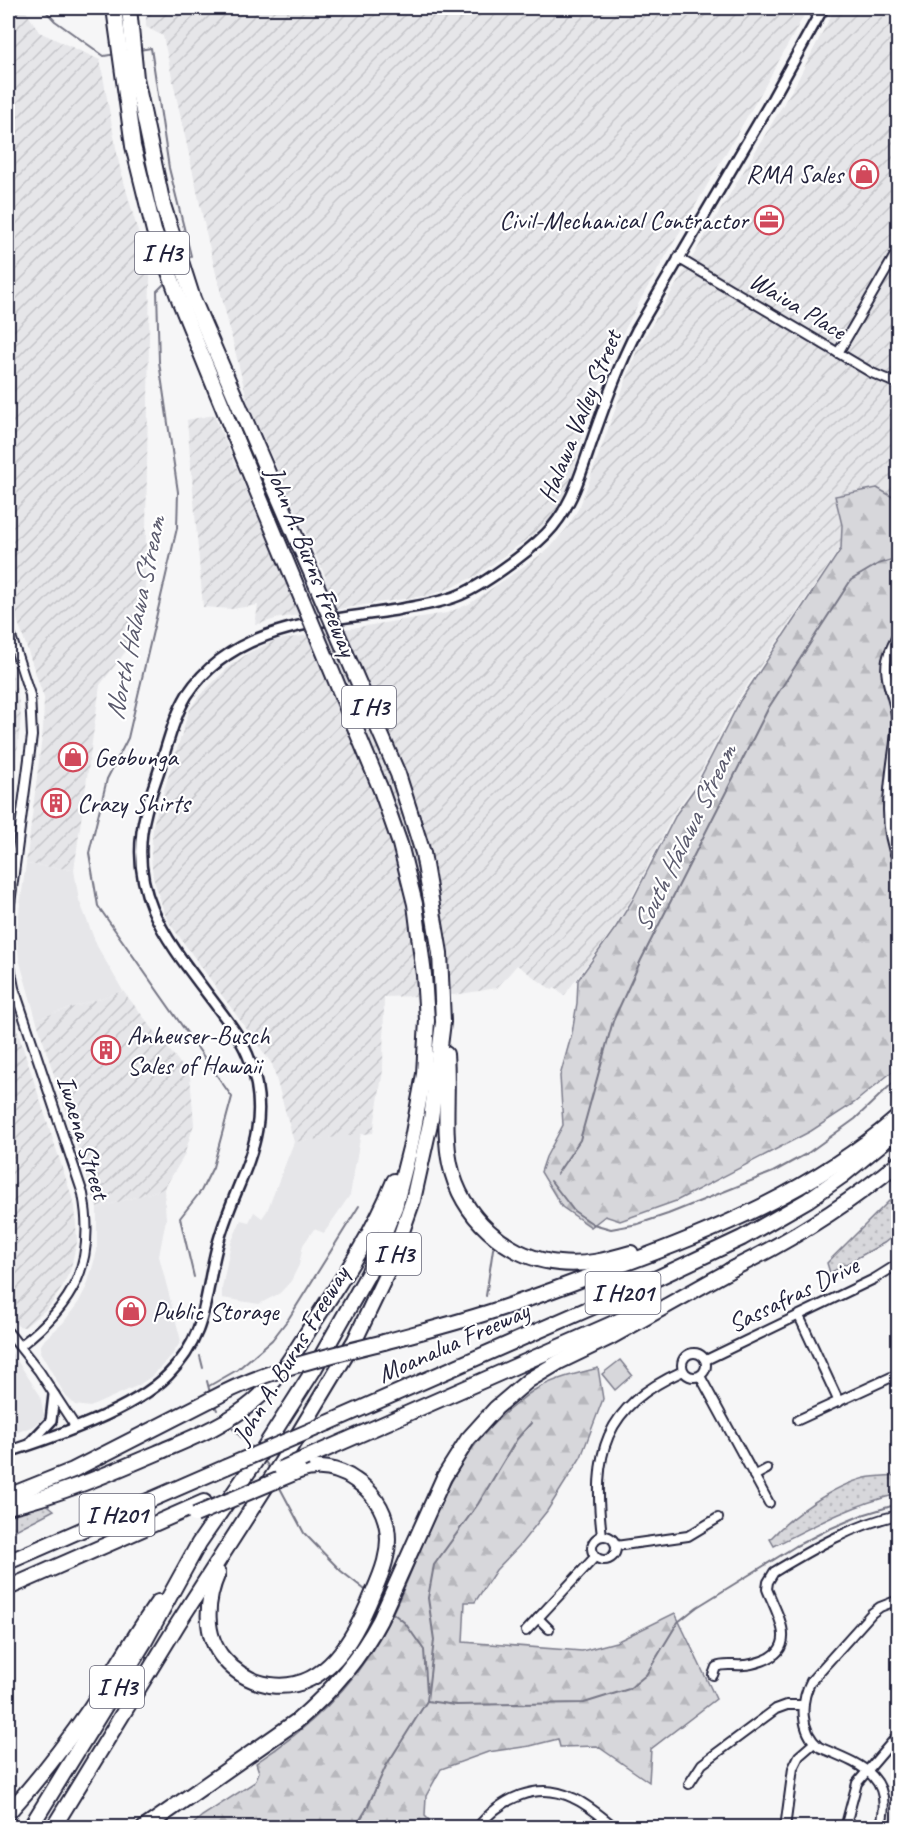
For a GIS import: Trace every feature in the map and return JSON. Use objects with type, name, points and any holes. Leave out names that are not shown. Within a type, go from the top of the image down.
[{"type":"highway","name":"John A. Burns Freeway","points":[[30,1827],[145,1641],[199,1543],[255,1462],[313,1371],[368,1274],[394,1207],[419,1106],[424,1074],[427,1020],[415,904],[400,844],[376,779],[210,376],[154,231],[133,146],[114,8]]},
{"type":"highway","name":"John A. Burns Freeway","points":[[53,1827],[179,1622],[281,1463],[355,1340],[388,1271],[402,1234],[424,1157],[438,1078],[443,1022],[440,953],[423,853],[398,774],[193,299],[163,205],[135,78],[129,8]]},
{"type":"highway","points":[[443,1022],[448,1073],[447,1141],[451,1167],[466,1203],[480,1223],[506,1245],[535,1258],[572,1264],[609,1259],[709,1228],[806,1184]]},
{"type":"highway","points":[[8,1507],[106,1475],[177,1444],[251,1404],[265,1391],[281,1371],[371,1232],[394,1182],[419,1106]]},
{"type":"highway","points":[[8,1496],[73,1470],[210,1400],[272,1372],[501,1309],[686,1242],[806,1184],[856,1151],[898,1117]]},
{"type":"highway","name":"Moanalua Freeway","points":[[8,1562],[636,1288],[742,1238],[808,1200],[898,1130]]},
{"type":"highway","name":"Moanalua Freeway","points":[[8,1590],[51,1569],[672,1298],[736,1267],[843,1204],[898,1163]]},
{"type":"highway","points":[[144,1827],[268,1742],[317,1704],[352,1666],[381,1620],[444,1478],[468,1439],[496,1408],[529,1380],[559,1362],[611,1337],[736,1267]]},
{"type":"highway","points":[[110,1544],[195,1515],[299,1471],[319,1467],[341,1472],[361,1484],[376,1500],[385,1520],[388,1536],[387,1554],[366,1610],[340,1653],[329,1666],[308,1680],[286,1686],[265,1684],[245,1677],[221,1656],[211,1633],[209,1597],[218,1574],[261,1495]]},
{"type":"highway","points":[[8,1813],[77,1728],[133,1638],[199,1543]]},
{"type":"street","name":"Halawa Valley Street","points":[[8,1452],[75,1426],[144,1395],[167,1377],[189,1348],[204,1311],[216,1248],[252,1153],[259,1110],[256,1081],[246,1049],[164,934],[149,905],[142,878],[140,852],[146,812],[181,707],[194,686],[213,666],[258,637],[294,626],[429,604],[457,596],[486,580],[538,541],[555,524],[568,505],[619,365],[636,330],[774,99],[823,8]]},
{"type":"street","points":[[838,353],[898,250]]},
{"type":"street","name":"Waiua Place","points":[[678,258],[872,373],[898,384]]},
{"type":"street","points":[[8,627],[30,695],[32,736],[8,919]]},
{"type":"street","points":[[898,634],[887,660],[887,680],[896,715],[896,725],[887,800],[888,820],[898,862]]},
{"type":"street","name":"Iwaena Street","points":[[8,956],[14,988],[83,1194],[87,1221],[84,1256],[72,1291],[62,1308],[47,1324],[20,1346]]},
{"type":"street","name":"Sassafras Drive","points":[[706,1360],[874,1279],[898,1264]]},
{"type":"street","points":[[799,1316],[839,1401]]},
{"type":"street","points":[[8,1332],[75,1426]]},
{"type":"street","name":"Sassafras Drive","points":[[595,1557],[592,1546],[595,1539],[602,1536],[598,1478],[603,1453],[612,1429],[626,1409],[641,1394],[664,1379],[683,1371],[683,1359],[689,1354],[700,1354],[706,1360],[707,1367],[700,1376]]},
{"type":"street","points":[[683,1371],[692,1378],[700,1376],[769,1503]]},
{"type":"street","points":[[798,1420],[898,1374]]},
{"type":"street","points":[[28,1445],[51,1420],[54,1395]]},
{"type":"street","points":[[754,1476],[767,1469]]},
{"type":"street","points":[[713,1675],[716,1667],[720,1665],[752,1664],[771,1658],[781,1648],[784,1634],[767,1589],[770,1576],[774,1572],[849,1532],[882,1518],[898,1515]]},
{"type":"street","name":"Sassafras Drive","points":[[595,1557],[602,1560],[610,1559],[615,1553],[616,1546],[688,1536],[718,1518]]},
{"type":"street","points":[[602,1536],[609,1537],[616,1546]]},
{"type":"street","name":"Sassafras Drive","points":[[526,1631],[595,1557]]},
{"type":"street","points":[[880,1827],[885,1808],[883,1791],[879,1782],[860,1764],[814,1743],[805,1723],[804,1705],[806,1691],[811,1681],[872,1613],[898,1600]]},
{"type":"street","points":[[538,1618],[549,1629]]},
{"type":"street","points":[[689,1784],[702,1764],[776,1709],[787,1705],[804,1705]]},
{"type":"street","points":[[845,1827],[857,1783],[898,1735]]},
{"type":"street","points":[[785,1827],[793,1768],[799,1756],[814,1743]]},
{"type":"street","points":[[477,1827],[506,1801],[534,1791],[555,1792],[573,1797],[616,1827]]},
{"type":"shaded area","points":[[8,8],[24,8],[39,32],[100,60],[119,164],[150,275],[145,593],[132,643],[100,685],[74,870],[26,864],[43,729],[44,698],[8,593]]},
{"type":"shaded area","points":[[146,8],[808,8],[642,297],[613,352],[585,421],[572,478],[562,501],[550,519],[534,534],[479,574],[451,588],[430,595],[279,618],[255,625],[258,605],[232,609],[203,607],[187,420],[214,415],[290,592],[326,578],[248,403],[208,241],[163,36],[146,27]]},
{"type":"shaded area","points":[[835,8],[898,8],[898,526],[883,524],[840,548],[736,702],[693,787],[675,811],[630,901],[615,926],[564,996],[517,965],[497,988],[454,995],[384,997],[383,1070],[373,1133],[294,1142],[272,1064],[170,924],[153,877],[151,856],[153,825],[189,711],[199,696],[231,665],[250,652],[277,640],[447,613],[469,604],[549,549],[567,528],[580,506],[637,350],[796,83]]},
{"type":"shaded area","points":[[8,660],[16,685],[21,717],[8,834]]},
{"type":"shaded area","points":[[26,864],[74,870],[79,900],[97,946],[123,991],[36,1019],[19,959],[17,941]]},
{"type":"shaded area","points":[[123,991],[190,1076],[194,1124],[184,1156],[164,1189],[97,1208],[36,1019]]},
{"type":"shaded area","points":[[8,1002],[75,1206],[77,1242],[70,1271],[61,1289],[50,1306],[25,1327],[18,1326],[8,1315]]},
{"type":"shaded area","points":[[361,1133],[350,1195],[324,1233],[314,1229],[303,1245],[299,1265],[291,1281],[280,1293],[259,1304],[222,1298],[231,1243],[241,1220],[249,1222],[254,1212],[262,1218],[267,1211],[294,1142]]},
{"type":"shaded area","points":[[164,1189],[166,1219],[159,1256],[181,1341],[172,1355],[152,1376],[139,1385],[90,1407],[75,1405],[65,1395],[40,1352],[45,1339],[63,1323],[87,1286],[97,1251],[97,1208]]},
{"type":"shaded area","points":[[8,1347],[40,1395],[44,1415],[41,1421],[31,1427],[8,1436]]},
{"type":"green space","points":[[877,488],[898,500],[898,1067],[854,1103],[811,1131],[676,1201],[620,1221],[605,1216],[591,1227],[562,1207],[541,1172],[546,1157],[563,1125],[560,1076],[572,1033],[578,980],[632,901],[677,813],[695,788],[740,701],[841,549],[842,525],[835,496]]},
{"type":"green space","points":[[898,1192],[898,1232],[884,1243],[830,1273],[827,1263]]},
{"type":"green space","points":[[620,1360],[632,1375],[615,1390],[602,1374]]},
{"type":"green space","points":[[598,1368],[603,1399],[581,1457],[547,1511],[496,1570],[475,1602],[465,1602],[463,1642],[582,1651],[616,1642],[675,1613],[716,1699],[651,1749],[649,1782],[597,1746],[560,1747],[558,1739],[488,1752],[441,1769],[426,1796],[425,1816],[434,1825],[433,1827],[189,1828],[202,1816],[255,1782],[259,1772],[256,1763],[310,1722],[357,1673],[382,1634],[397,1604],[451,1482],[469,1454],[490,1428],[521,1400],[545,1384]]},
{"type":"green space","points":[[898,1475],[898,1494],[850,1509],[774,1546],[770,1539],[801,1511],[827,1494],[865,1478]]},
{"type":"green space","points":[[44,1502],[54,1510],[8,1534],[8,1513]]},
{"type":"waterway","name":"North Hālawa Stream","points":[[43,8],[55,21],[104,56],[116,54]]},
{"type":"waterway","name":"North Hālawa Stream","points":[[139,50],[151,48],[169,168],[191,256],[187,261]]},
{"type":"waterway","name":"North Hālawa Stream","points":[[166,282],[157,291],[159,362],[178,492],[177,528],[128,738],[107,779],[89,853],[98,906],[232,1097],[213,1167],[201,1191],[180,1218],[194,1277]]},
{"type":"waterway","name":"South Hālawa Stream","points":[[557,1174],[580,1140],[613,1021],[641,960],[769,707],[851,580],[878,564],[898,558]]},
{"type":"waterway","points":[[551,1181],[574,1211],[593,1224],[611,1229],[638,1224],[773,1172],[808,1153],[855,1119],[898,1078]]},
{"type":"waterway","points":[[209,1386],[237,1370],[272,1340],[289,1318],[359,1206]]},
{"type":"waterway","name":"South Hālawa Stream","points":[[486,1296],[493,1249],[496,1243]]},
{"type":"waterway","name":"North Hālawa Stream","points":[[200,1356],[203,1368]]},
{"type":"waterway","name":"North Hālawa Stream","points":[[207,1381],[210,1393]]},
{"type":"waterway","name":"North Hālawa Stream","points":[[214,1404],[217,1410]]},
{"type":"waterway","name":"South Hālawa Stream","points":[[355,1828],[386,1766],[427,1701],[434,1640],[428,1598],[434,1565],[478,1504],[517,1439],[531,1423]]},
{"type":"waterway","name":"North Hālawa Stream","points":[[231,1427],[254,1450]]},
{"type":"waterway","name":"North Hālawa Stream","points":[[263,1458],[271,1471]]},
{"type":"waterway","name":"North Hālawa Stream","points":[[279,1486],[304,1533],[341,1571],[369,1593]]},
{"type":"waterway","points":[[427,1701],[456,1705],[584,1703],[629,1689],[646,1675],[678,1622],[697,1607],[796,1546],[827,1530],[862,1515],[898,1504]]},
{"type":"waterway","name":"North Hālawa Stream","points":[[389,1610],[405,1623],[424,1650],[427,1692]]},
{"type":"place","name":"RMA Sales","points":[[864,174]]},
{"type":"place","name":"Civil-Mechanical Contractor","points":[[769,220]]},
{"type":"place","name":"Geobunga","points":[[73,757]]},
{"type":"place","name":"Crazy Shirts","points":[[56,803]]},
{"type":"place","name":"Anheuser-Busch Sales of Hawaii","points":[[106,1050]]},
{"type":"place","name":"Public Storage","points":[[131,1311]]}]
